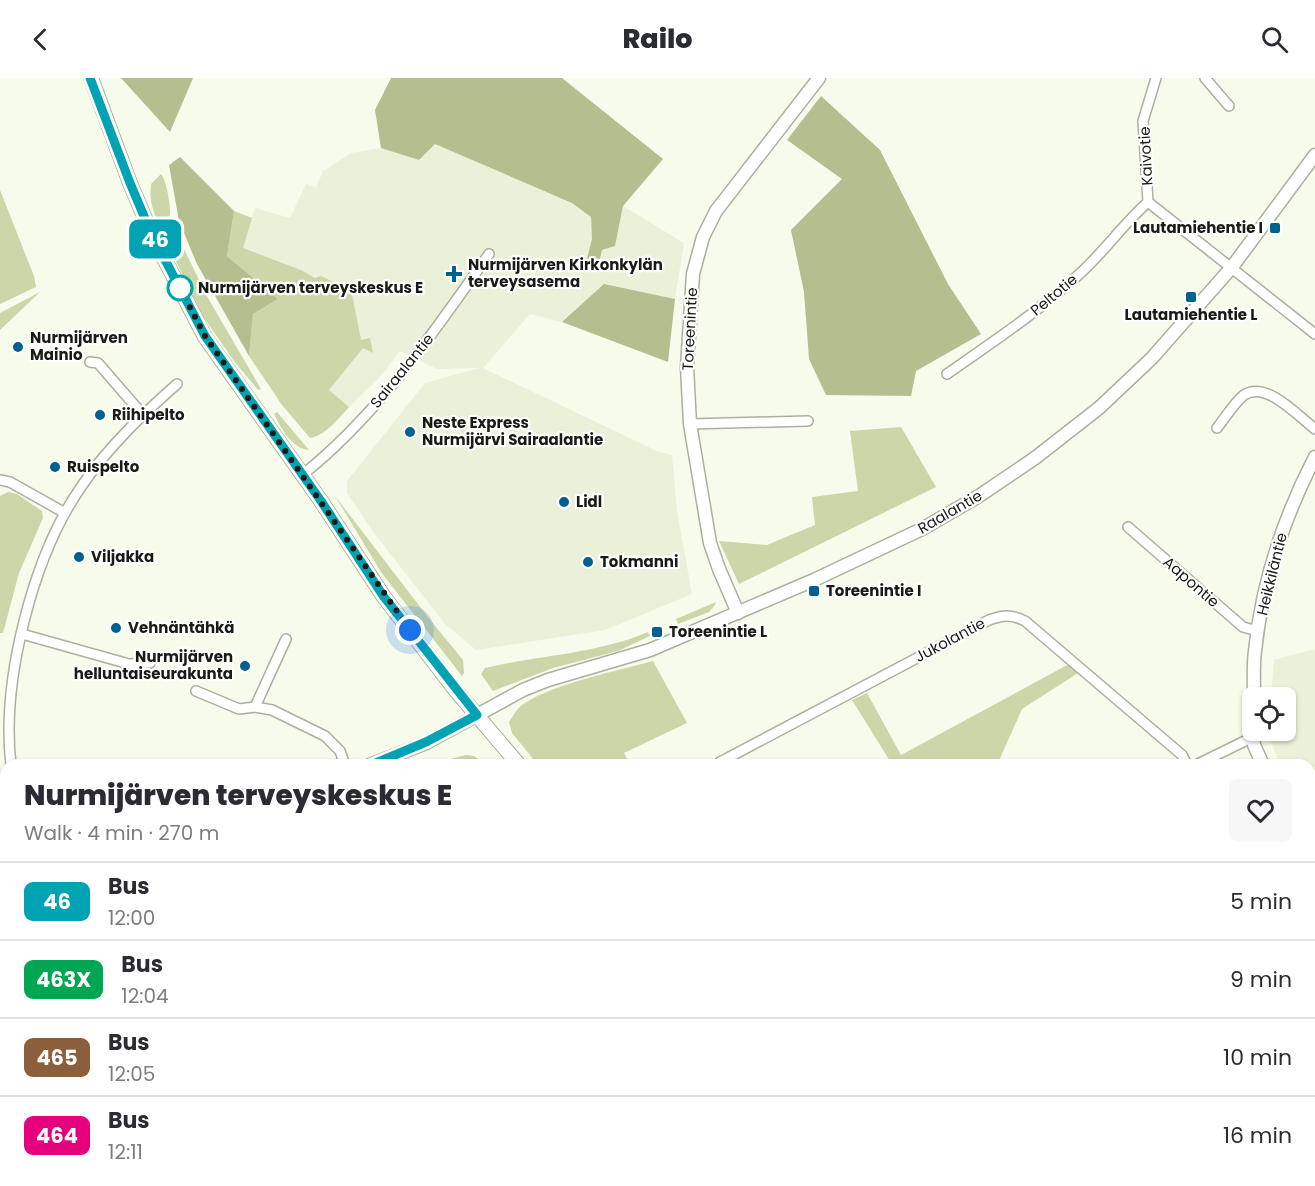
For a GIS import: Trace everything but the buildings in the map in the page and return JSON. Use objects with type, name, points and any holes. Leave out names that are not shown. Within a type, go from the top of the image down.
[{"type":"main road","points":[[91,78],[152,235],[205,336],[391,605],[514,759]]},
{"type":"street","name":"Toreenintie","points":[[738,613],[710,543],[704,519],[690,424],[687,367],[693,274],[702,237],[716,211],[819,78]]},
{"type":"street","name":"Kaivotie","points":[[1156,78],[1143,121],[1148,202],[1315,334]]},
{"type":"street","points":[[1204,78],[1229,106]]},
{"type":"street","name":"Raalantie","points":[[385,759],[426,742],[523,690],[548,680],[650,650],[738,613],[922,529],[979,496],[1035,458],[1099,408],[1152,358],[1232,267],[1315,155]]},
{"type":"street","name":"Peltotie","points":[[947,374],[1039,309],[1096,258],[1148,202]]},
{"type":"street","name":"Sairaalantie","points":[[301,476],[322,460],[374,407],[411,363],[489,254]]},
{"type":"street","points":[[90,362],[98,363],[143,415]]},
{"type":"street","points":[[11,759],[9,715],[12,677],[37,577],[64,513],[101,460],[143,415],[177,384]]},
{"type":"street","points":[[1217,428],[1244,396],[1255,390],[1269,393],[1315,429]]},
{"type":"street","points":[[690,424],[808,421]]},
{"type":"street","name":"Heikkiläntie","points":[[1254,687],[1255,652],[1271,566],[1283,527],[1315,456]]},
{"type":"street","points":[[0,480],[10,482],[64,513]]},
{"type":"street","name":"Aapontie","points":[[1128,527],[1244,627],[1258,631]]},
{"type":"street","name":"Jukolantie","points":[[726,759],[988,620],[1003,615],[1014,615],[1025,621],[1184,759]]},
{"type":"street","points":[[22,634],[129,664],[150,663]]},
{"type":"street","points":[[255,707],[286,639]]},
{"type":"street","points":[[196,691],[240,709],[255,707],[272,710],[325,736],[339,751],[342,759]]},
{"type":"street","points":[[1207,759],[1242,740]]},
{"type":"street","points":[[1255,741],[1261,759]]},
{"type":"shaded area","points":[[435,144],[572,203],[591,217],[592,239],[586,262],[598,267],[602,250],[615,246],[623,206],[684,243],[675,299],[604,285],[562,322],[530,314],[483,368],[657,451],[672,455],[677,511],[692,594],[605,630],[476,650],[445,624],[374,533],[347,493],[347,481],[425,383],[479,368],[437,369],[400,351],[379,378],[349,407],[326,390],[345,295],[301,270],[242,248],[255,208],[290,218],[306,184],[316,188],[323,171],[351,153],[381,148],[419,160]]},
{"type":"shaded area","points":[[1314,649],[1315,759],[1278,759],[1271,741],[1296,741],[1296,687],[1272,687],[1274,660]]},
{"type":"green space","points":[[121,78],[193,78],[170,132]]},
{"type":"green space","points":[[391,78],[562,78],[663,159],[623,206],[615,246],[602,250],[598,267],[586,262],[592,239],[591,217],[572,203],[435,144],[419,160],[381,148],[375,110]]},
{"type":"green space","points":[[821,96],[880,150],[948,284],[981,334],[916,371],[911,396],[826,395],[809,359],[804,292],[791,230],[842,179],[787,140]]},
{"type":"green space","points":[[180,157],[234,211],[227,256],[278,299],[253,314],[249,356],[197,264],[179,221],[169,165]]},
{"type":"green space","points":[[161,174],[169,199],[170,216],[167,224],[160,227],[152,206],[151,184]]},
{"type":"green space","points":[[0,190],[34,276],[36,287],[0,304]]},
{"type":"green space","points":[[234,211],[252,218],[243,248],[301,270],[315,278],[321,276],[347,289],[352,281],[359,286],[361,291],[352,294],[361,340],[370,338],[373,353],[363,348],[329,390],[349,407],[331,426],[316,437],[310,438],[282,405],[249,356],[253,314],[278,299],[227,256]]},
{"type":"green space","points":[[169,231],[176,233],[208,298],[261,389],[258,390],[234,361],[200,312],[163,234]]},
{"type":"green space","points":[[604,284],[675,299],[668,362],[562,322]]},
{"type":"green space","points":[[40,292],[0,330],[0,313]]},
{"type":"green space","points":[[277,412],[309,450],[292,442],[274,414]]},
{"type":"green space","points":[[901,427],[936,487],[739,584],[719,541],[767,545],[815,525],[812,497],[858,491],[850,431]]},
{"type":"green space","points":[[8,492],[17,494],[42,511],[43,518],[19,573],[3,633],[0,633],[0,496]]},
{"type":"green space","points":[[335,496],[463,660],[464,673],[462,676],[381,572]]},
{"type":"green space","points":[[716,602],[709,612],[678,624],[676,619]]},
{"type":"green space","points":[[648,632],[650,636],[618,651],[553,668],[493,691],[481,674],[485,668],[588,650]]},
{"type":"green space","points":[[653,661],[687,723],[624,753],[627,759],[533,759],[512,733],[509,722],[516,711],[527,702],[581,680]]},
{"type":"green space","points":[[1069,664],[1078,673],[1022,709],[1000,759],[889,759],[852,700],[867,693],[901,755]]},
{"type":"green space","points":[[466,755],[478,759],[450,759]]},
{"type":"bus line","name":"46","points":[[90,78],[105,121],[152,235],[205,336],[301,476],[321,501],[384,597],[477,715],[455,728],[388,759]]},
{"type":"place","name":"Lautamiehentie I","points":[[1275,228]]},
{"type":"place","name":"Nurmijärven Kirkonkylän terveysasema","points":[[454,274]]},
{"type":"place","name":"Nurmijärven terveyskeskus E","points":[[180,288]]},
{"type":"place","name":"Lautamiehentie L","points":[[1191,297]]},
{"type":"place","name":"Nurmijärven Mainio","points":[[18,347]]},
{"type":"place","name":"Riihipelto","points":[[100,415]]},
{"type":"place","name":"Neste Express Nurmijärvi Sairaalantie","points":[[410,432]]},
{"type":"place","name":"Ruispelto","points":[[55,467]]},
{"type":"place","name":"Lidl","points":[[564,502]]},
{"type":"place","name":"Viljakka","points":[[79,557]]},
{"type":"place","name":"Tokmanni","points":[[588,562]]},
{"type":"place","name":"Toreenintie I","points":[[814,591]]},
{"type":"place","name":"Vehnäntähkä","points":[[116,628]]},
{"type":"place","name":"Toreenintie L","points":[[657,632]]},
{"type":"place","name":"Nurmijärven helluntaiseurakunta","points":[[245,666]]},
{"type":"route","points":[[180,288],[205,336],[238,386],[321,501],[384,597],[410,630]]}]
